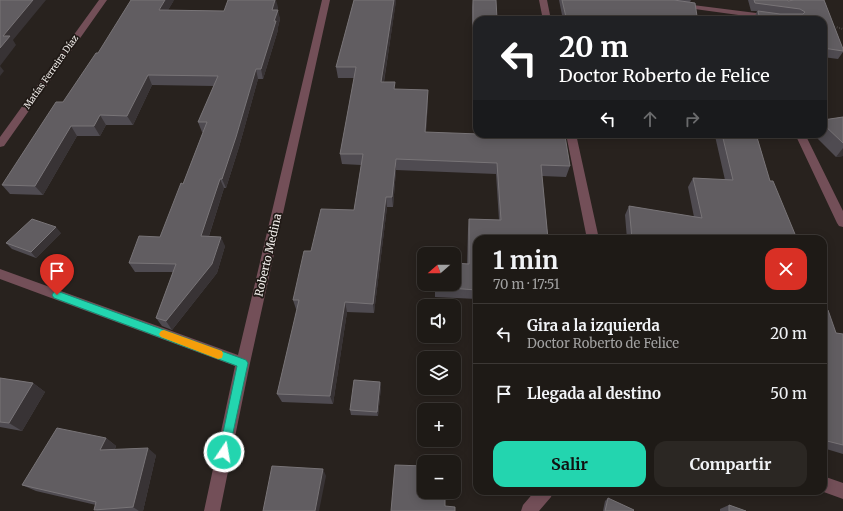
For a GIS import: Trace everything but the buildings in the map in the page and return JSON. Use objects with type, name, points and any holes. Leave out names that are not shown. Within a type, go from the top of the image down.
[{"type":"street","name":"Matías Ferreira Díaz","points":[[0,144],[102,0]]},
{"type":"street","name":"Roberto Medina","points":[[212,511],[243,363],[326,0]]},
{"type":"street","points":[[543,0],[546,16]]},
{"type":"street","points":[[672,4],[765,16]]},
{"type":"street","points":[[572,138],[592,235]]},
{"type":"street","points":[[802,138],[843,223]]},
{"type":"street","points":[[0,274],[243,363]]},
{"type":"street","points":[[827,485],[843,491]]},
{"type":"street","points":[[529,511],[542,495]]},
{"type":"path","points":[[830,25],[843,29]]},
{"type":"slow traffic","points":[[164,334],[218,354]]},
{"type":"route","points":[[57,295],[243,363],[224,452]]}]
